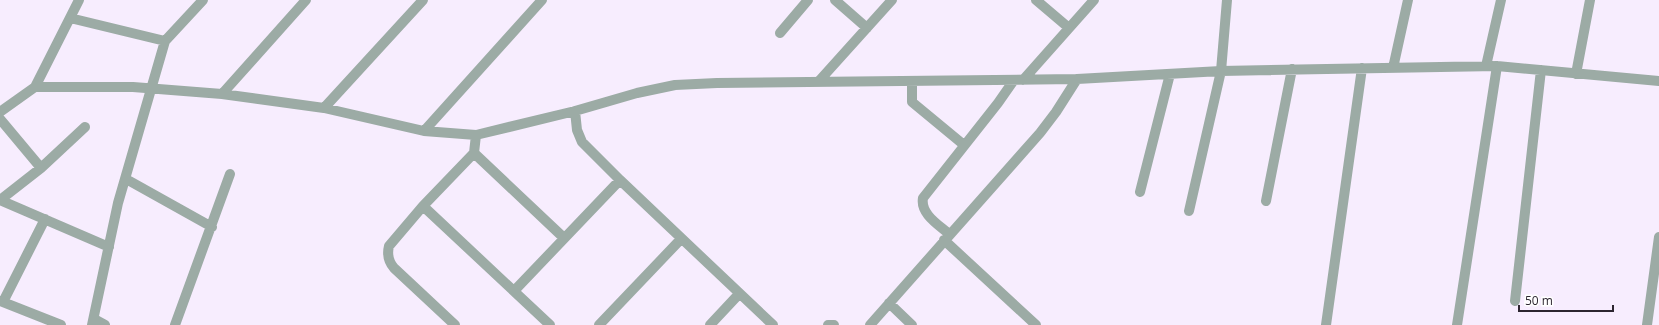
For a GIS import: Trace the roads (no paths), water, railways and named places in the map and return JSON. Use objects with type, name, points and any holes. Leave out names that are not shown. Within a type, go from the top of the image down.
[{"type":"street","points":[[0,112],[35,87],[79,0]]},
{"type":"street","points":[[105,325],[93,322],[118,203],[165,41],[202,0]]},
{"type":"street","points":[[222,94],[306,0]]},
{"type":"street","points":[[324,108],[423,0]]},
{"type":"street","points":[[424,131],[542,0]]},
{"type":"street","points":[[780,33],[808,0]]},
{"type":"street","points":[[835,0],[867,28]]},
{"type":"street","points":[[819,81],[892,0]]},
{"type":"street","points":[[1036,0],[1069,28]]},
{"type":"street","points":[[1036,325],[947,237],[927,214],[922,203],[923,198],[932,185],[998,103],[1094,0]]},
{"type":"street","points":[[1189,211],[1221,71],[1227,0]]},
{"type":"street","points":[[1393,68],[1408,0]]},
{"type":"street","points":[[1486,66],[1501,0]]},
{"type":"street","points":[[1576,74],[1590,0]]},
{"type":"street","points":[[70,18],[165,41]]},
{"type":"street","points":[[35,87],[133,86],[222,94],[324,108],[424,131],[476,135],[575,111],[637,92],[675,85],[717,83],[1077,79],[1221,71],[1486,66],[1659,81]]},
{"type":"street","points":[[1456,325],[1497,66]]},
{"type":"street","points":[[1326,325],[1362,68]]},
{"type":"street","points":[[1266,201],[1292,69]]},
{"type":"street","points":[[1515,301],[1541,70]]},
{"type":"street","points":[[1140,192],[1170,74]]},
{"type":"street","points":[[870,325],[1040,133],[1064,102],[1077,79]]},
{"type":"street","points":[[912,81],[912,102],[964,146]]},
{"type":"street","points":[[575,111],[577,130],[582,142],[681,239],[773,325]]},
{"type":"street","points":[[0,119],[41,168]]},
{"type":"street","points":[[85,127],[41,168],[0,200],[109,247]]},
{"type":"street","points":[[455,325],[394,268],[388,256],[389,246],[423,206],[474,153],[476,135]]},
{"type":"street","points":[[474,153],[564,238]]},
{"type":"street","points":[[175,325],[212,227],[230,174]]},
{"type":"street","points":[[126,179],[212,227]]},
{"type":"street","points":[[514,291],[620,180]]},
{"type":"street","points":[[423,206],[550,325]]},
{"type":"street","points":[[45,219],[1,301],[61,325]]},
{"type":"street","points":[[1647,325],[1659,237]]},
{"type":"street","points":[[599,325],[681,239]]},
{"type":"street","points":[[710,325],[739,294]]},
{"type":"street","points":[[888,303],[912,325]]},
{"type":"street","points":[[828,325],[834,325]]}]
